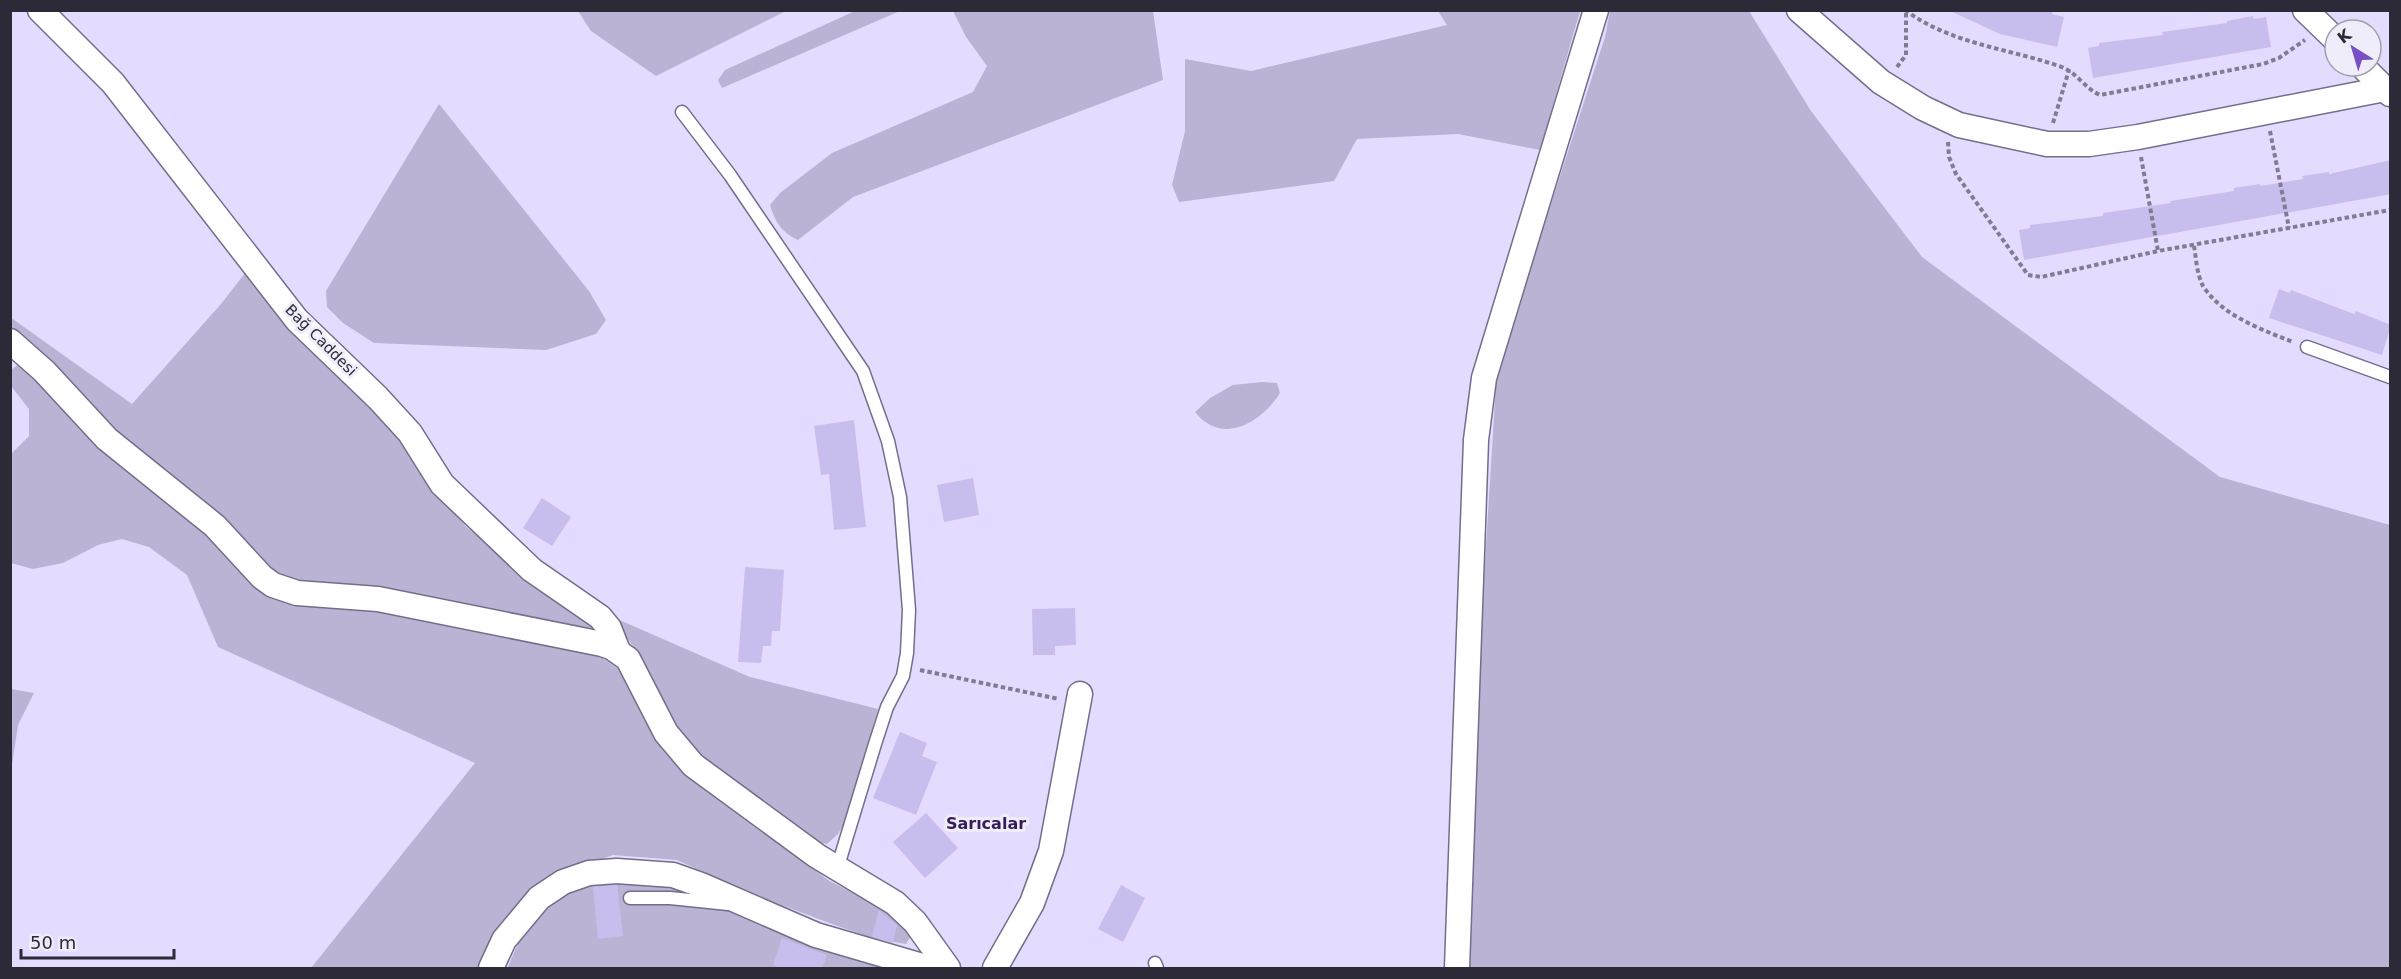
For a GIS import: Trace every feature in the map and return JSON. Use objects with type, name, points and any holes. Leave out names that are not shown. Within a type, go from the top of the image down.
[{"type":"street","name":"Bağ Caddesi","points":[[40,10],[113,83],[297,320],[378,398],[410,433],[442,484],[532,570],[600,617],[609,628],[618,651],[628,659],[640,678],[666,733],[693,765],[837,869],[905,911],[948,969]]},
{"type":"street","points":[[1457,969],[1476,440],[1484,378],[1596,10]]},
{"type":"street","points":[[1799,10],[1881,82],[1901,96],[1948,120],[1993,134],[2047,144],[2089,144],[2138,137],[2389,91]]},
{"type":"street","points":[[2375,78],[2389,91]]},
{"type":"street","points":[[10,341],[44,371],[107,439],[215,526],[273,585],[297,593],[378,599],[602,644],[618,651]]},
{"type":"street","points":[[995,969],[1032,903],[1051,851],[1079,698]]},
{"type":"street","points":[[490,969],[504,940],[539,898],[563,882],[589,873],[616,871],[673,875],[816,935],[929,969]]},
{"type":"lane","points":[[682,112],[730,175],[821,311],[847,344],[863,371],[876,401],[900,497],[909,610],[904,667],[887,707],[837,869]]},
{"type":"lane","points":[[2307,347],[2391,377]]},
{"type":"lane","points":[[630,898],[670,898],[747,907]]},
{"type":"path","points":[[1881,82],[1904,60],[1906,11],[1940,30],[1972,43],[2069,70],[2093,92],[2110,94],[2263,64],[2289,52],[2320,25]]},
{"type":"path","points":[[2047,144],[2069,70]]},
{"type":"path","points":[[2266,113],[2289,228]]},
{"type":"path","points":[[1948,120],[1949,157],[1956,174],[2028,275],[2041,277],[2158,251],[2391,210]]},
{"type":"path","points":[[2138,137],[2158,251]]},
{"type":"path","points":[[2194,246],[2202,285],[2213,298],[2261,329],[2307,347]]},
{"type":"path","points":[[904,667],[1079,698]]},
{"type":"shaded area","points":[[578,11],[786,11],[656,76],[591,31]]},
{"type":"shaded area","points":[[855,11],[900,11],[722,88],[718,80],[725,70]]},
{"type":"shaded area","points":[[953,11],[1153,11],[1163,80],[853,197],[798,240],[788,234],[777,222],[770,205],[780,193],[832,153],[973,92],[987,66],[966,37]]},
{"type":"shaded area","points":[[1438,11],[1580,11],[1540,150],[1458,134],[1357,139],[1334,181],[1179,202],[1172,185],[1185,131],[1185,59],[1251,71],[1447,25]]},
{"type":"shaded area","points":[[1610,11],[1749,11],[1811,111],[1922,257],[2220,477],[2390,525],[2390,968],[1467,968],[1478,674],[1496,385],[1522,294],[1605,37]]},
{"type":"shaded area","points":[[439,104],[589,291],[606,320],[596,334],[546,350],[374,343],[343,323],[327,307],[326,291]]},
{"type":"shaded area","points":[[249,268],[365,393],[466,527],[599,629],[595,634],[279,580],[135,449],[11,331],[10,317],[132,404],[221,304]]},
{"type":"shaded area","points":[[20,363],[228,552],[247,579],[271,596],[382,609],[601,657],[618,669],[631,686],[661,748],[679,765],[828,880],[899,917],[911,936],[906,944],[872,938],[832,924],[744,891],[677,860],[613,855],[549,879],[520,901],[505,923],[486,968],[311,968],[475,763],[218,647],[187,575],[149,547],[122,539],[98,545],[63,563],[33,569],[11,563],[10,455],[29,436],[29,409],[11,386],[11,370]]},
{"type":"shaded area","points":[[1277,383],[1280,393],[1262,413],[1241,426],[1229,429],[1217,428],[1195,412],[1210,398],[1233,385]]},
{"type":"shaded area","points":[[608,615],[750,677],[878,709],[847,819],[838,834],[827,844],[814,841],[697,755],[669,716],[639,653]]},
{"type":"shaded area","points":[[11,689],[34,693],[18,725],[11,771]]},
{"type":"shaded area","points":[[617,881],[664,884],[749,920],[888,968],[508,968],[529,926],[553,899],[562,892],[575,887]]},
{"type":"building","points":[[1948,10],[2053,10],[2052,14],[2064,17],[2057,47],[2000,34]]},
{"type":"building","points":[[2253,16],[2254,19],[2266,17],[2271,47],[2093,78],[2088,48],[2099,46],[2099,43],[2163,35],[2162,32],[2227,23],[2227,21]]},
{"type":"building","points":[[2391,160],[2391,194],[2024,260],[2019,230],[2030,228],[2030,225],[2103,216],[2103,213],[2234,191],[2234,188],[2303,179],[2302,176],[2329,172],[2329,174]]},
{"type":"building","points":[[2279,289],[2290,293],[2291,290],[2354,314],[2356,311],[2391,325],[2382,355],[2269,318]]},
{"type":"building","points":[[854,420],[866,527],[834,530],[829,474],[821,475],[814,426]]},
{"type":"building","points":[[973,478],[979,515],[944,522],[937,485]]},
{"type":"building","points":[[542,498],[571,517],[552,546],[523,528]]},
{"type":"building","points":[[745,567],[784,570],[780,631],[772,631],[771,646],[763,646],[761,663],[738,662]]},
{"type":"building","points":[[1075,608],[1076,645],[1055,646],[1055,655],[1033,655],[1032,609]]},
{"type":"building","points":[[900,732],[927,743],[922,756],[937,762],[916,815],[873,798]]},
{"type":"building","points":[[926,813],[958,848],[925,878],[893,842]]},
{"type":"building","points":[[617,885],[623,936],[598,939],[593,887]]},
{"type":"building","points":[[1121,885],[1145,898],[1123,942],[1098,929]]},
{"type":"building","points":[[879,910],[897,925],[893,943],[872,937]]},
{"type":"building","points":[[782,938],[827,955],[822,969],[782,969],[773,965]]},
{"type":"district","name":"Sarıcalar","points":[[986,823]]}]
